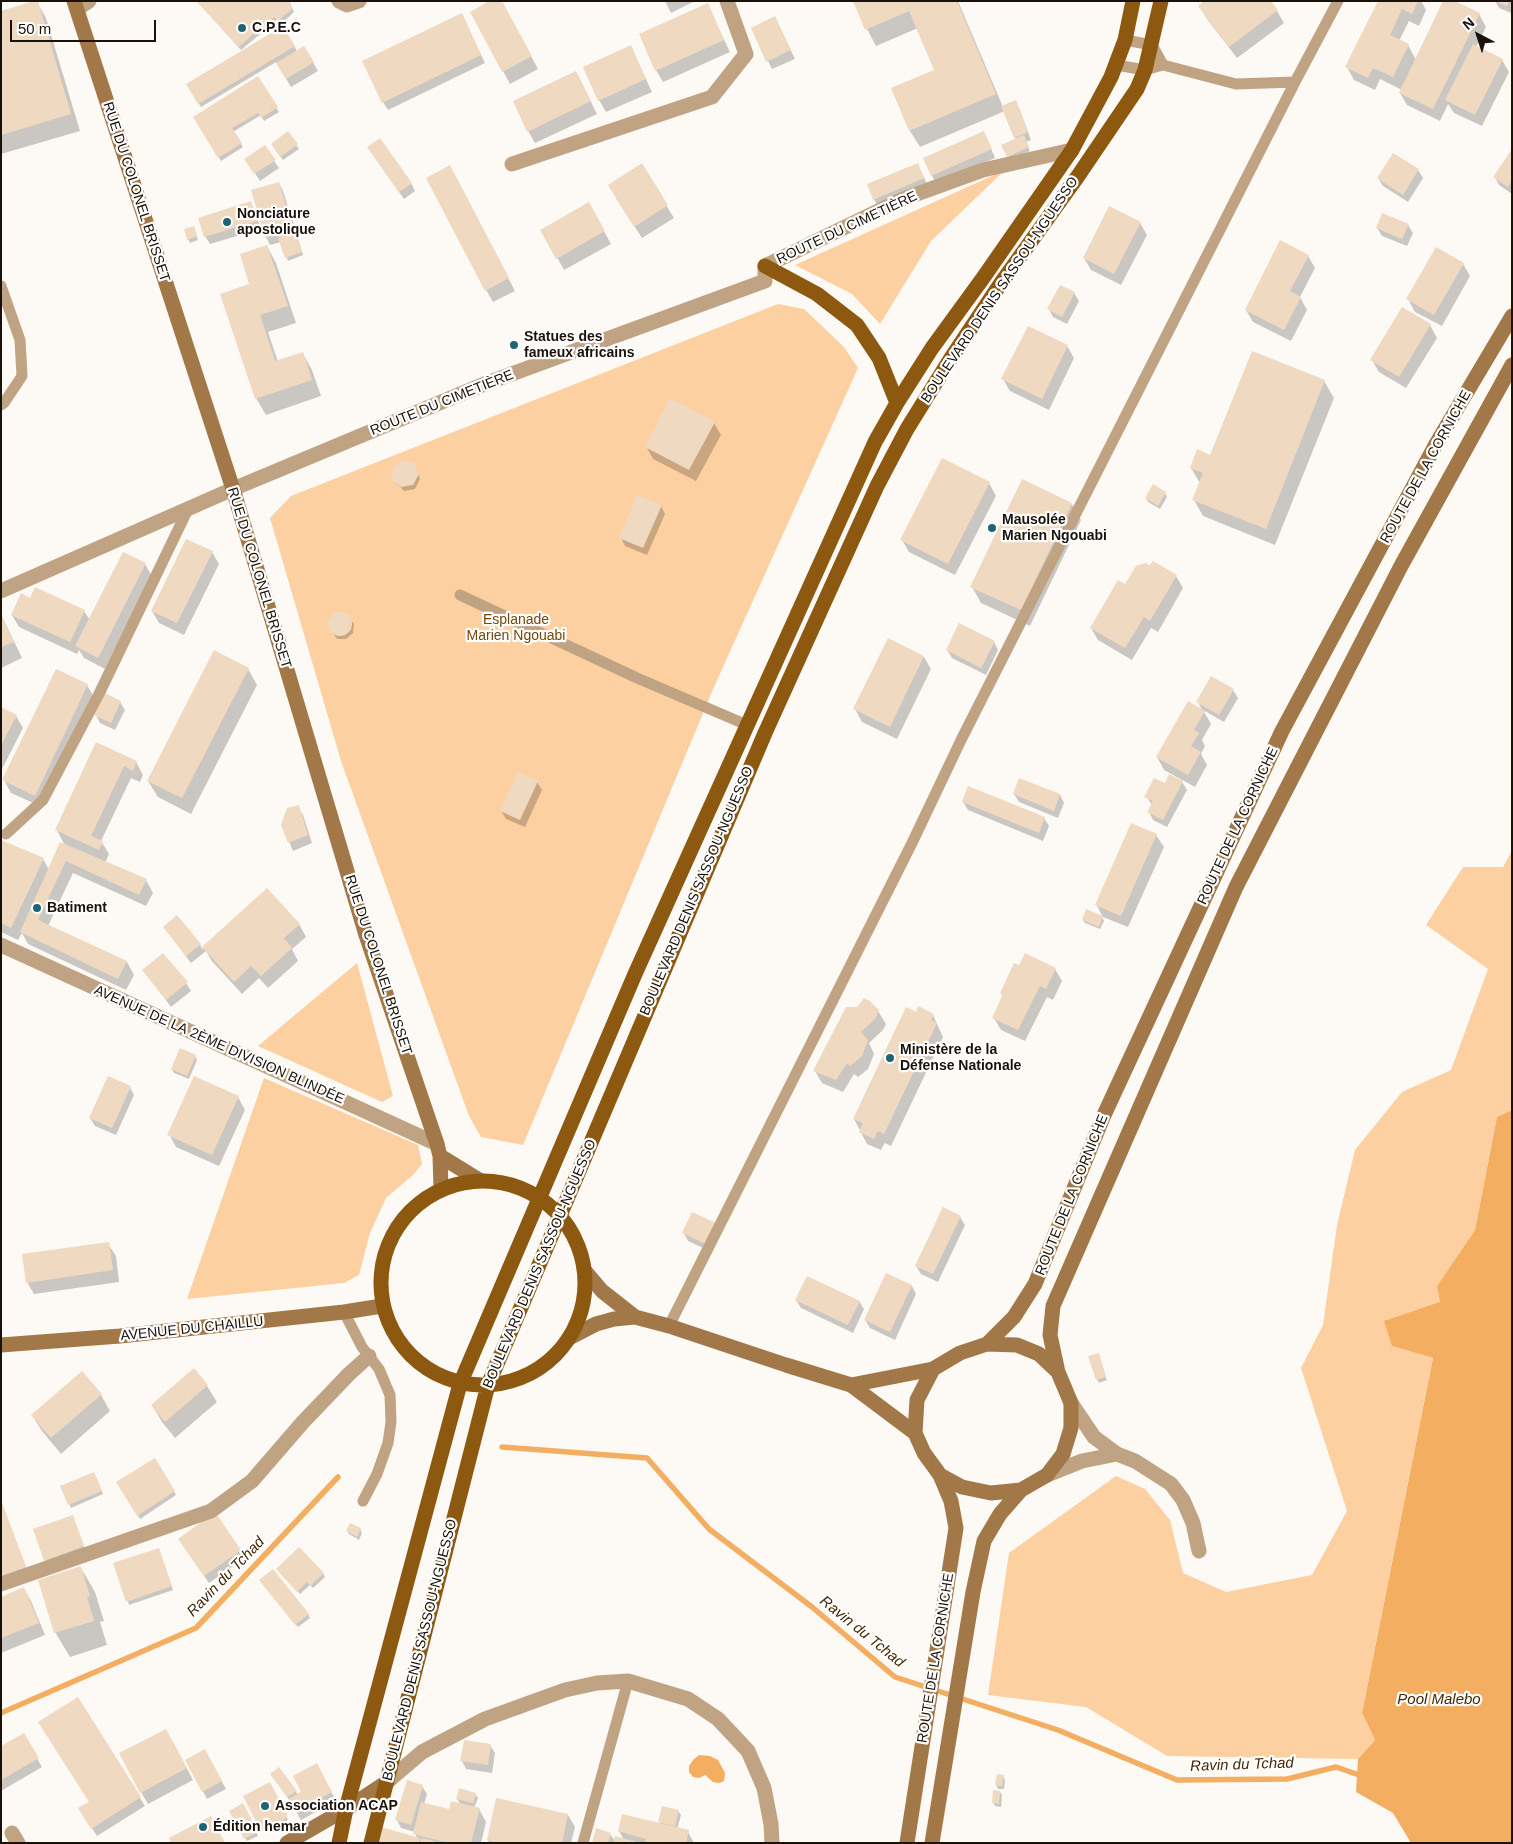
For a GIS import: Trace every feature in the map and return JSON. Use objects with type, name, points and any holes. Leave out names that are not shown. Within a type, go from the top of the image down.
[{"type":"main road","name":"BOULEVARD DENIS SASSOU-NGUESSO","points":[[338,1843],[460,1384],[636,974],[875,442],[897,402],[932,348],[1072,150],[1116,65],[1125,40],[1133,1]]},
{"type":"main road","name":"BOULEVARD DENIS SASSOU-NGUESSO","points":[[371,1843],[436,1583],[488,1386],[765,733],[882,478],[907,429],[1001,283],[1129,103],[1145,70],[1162,1]]},
{"type":"main road","name":"RUE DU COLONEL BRISSET","points":[[80,4],[232,489],[366,935],[438,1150],[440,1189]]},
{"type":"main road","points":[[765,266],[817,294],[857,325],[878,358],[897,402]]},
{"type":"main road","name":"ROUTE DE LA CORNICHE","points":[[987,1344],[1014,1317],[1035,1284],[1104,1115],[1282,731],[1436,444],[1512,316]]},
{"type":"main road","name":"ROUTE DE LA CORNICHE","points":[[1058,1372],[1050,1335],[1053,1306],[1236,887],[1401,566],[1512,364]]},
{"type":"main road","points":[[438,1150],[478,1180]]},
{"type":"main road","points":[[478,1180],[510,1183],[540,1197],[560,1214],[577,1241],[585,1271],[583,1306],[569,1338],[548,1362],[520,1379],[488,1386],[460,1384],[433,1373],[410,1356],[392,1333],[382,1306],[380,1278],[385,1250],[398,1225],[417,1204],[440,1189],[478,1180]]},
{"type":"main road","points":[[585,1271],[602,1291],[635,1317]]},
{"type":"main road","name":"AVENUE DU CHAILLU","points":[[1,1345],[120,1336],[344,1312],[382,1306]]},
{"type":"main road","points":[[569,1338],[596,1324],[614,1318],[635,1317],[669,1326],[850,1385],[915,1433]]},
{"type":"main road","points":[[850,1385],[934,1368],[960,1353],[987,1344],[1017,1345],[1039,1354],[1058,1372],[1071,1402],[1071,1428],[1063,1454],[1046,1475],[1021,1490],[991,1493],[962,1487],[940,1475],[924,1454],[915,1433],[917,1400],[934,1368]]},
{"type":"main road","name":"ROUTE DE LA CORNICHE","points":[[907,1843],[956,1528],[951,1501],[940,1475]]},
{"type":"main road","name":"ROUTE DE LA CORNICHE","points":[[932,1843],[973,1592],[984,1541],[1000,1514],[1021,1490]]},
{"type":"main road","points":[[287,1843],[346,1809],[387,1782]]},
{"type":"street","points":[[339,1],[348,5],[359,1]]},
{"type":"street","points":[[512,164],[712,97],[746,54],[727,1]]},
{"type":"street","name":"ROUTE DU CIMETIÈRE","points":[[1,591],[232,489],[487,383],[765,281],[765,266],[903,199],[983,170],[1072,150]]},
{"type":"street","name":"AVENUE DE LA 2ÈME DIVISION BLINDÉE","points":[[1,945],[438,1150]]},
{"type":"street","points":[[1,1584],[211,1511],[252,1481],[303,1422],[369,1356]]},
{"type":"street","points":[[1071,1402],[1094,1437],[1117,1454],[1135,1460],[1171,1484],[1183,1500],[1193,1523],[1198,1551]]},
{"type":"street","points":[[1046,1475],[1082,1461],[1117,1454]]},
{"type":"street","points":[[387,1782],[422,1752],[485,1719],[565,1690],[596,1683],[628,1681],[688,1699],[718,1719],[748,1751],[764,1788],[771,1824],[772,1843]]},
{"type":"lane","points":[[669,1326],[912,843],[962,738],[1338,1]]},
{"type":"lane","points":[[1125,40],[1152,44],[1163,65]]},
{"type":"lane","points":[[1116,65],[1145,70],[1163,65],[1236,84],[1295,82]]},
{"type":"lane","points":[[1,286],[20,340],[22,376],[1,405]]},
{"type":"lane","points":[[6,834],[43,800],[99,694],[188,509]]},
{"type":"lane","points":[[460,595],[637,678],[747,725]]},
{"type":"lane","points":[[344,1312],[362,1347],[379,1369],[390,1396],[391,1422],[388,1442],[378,1474],[363,1502]]},
{"type":"lane","points":[[583,1843],[628,1681]]},
{"type":"green space","points":[[1005,170],[931,241],[880,324],[852,294],[795,265]]},
{"type":"green space","name":"Esplanade Marien Ngouabi","points":[[778,304],[804,309],[844,347],[858,368],[714,687],[523,1145],[481,1137],[469,1116],[341,761],[270,518],[291,496]]},
{"type":"green space","points":[[1512,851],[1512,1110],[1497,1117],[1475,1230],[1437,1286],[1440,1302],[1392,1346],[1433,1358],[1362,1713],[1375,1740],[1358,1759],[1167,1756],[1086,1707],[988,1695],[1009,1553],[1116,1476],[1145,1489],[1170,1520],[1183,1573],[1226,1592],[1312,1575],[1347,1511],[1301,1368],[1323,1325],[1337,1225],[1355,1150],[1402,1092],[1451,1070],[1488,969],[1426,925],[1463,867],[1503,867]]},
{"type":"green space","points":[[357,963],[393,1096],[382,1102],[258,1046]]},
{"type":"green space","points":[[264,1078],[418,1145],[422,1164],[413,1175],[386,1198],[370,1233],[359,1275],[344,1283],[187,1299]]},
{"type":"water","name":"Pool Malebo","points":[[1512,1110],[1512,1843],[1411,1843],[1393,1813],[1356,1792],[1358,1759],[1375,1740],[1362,1713],[1433,1358],[1392,1346],[1384,1321],[1440,1302],[1437,1286],[1475,1230],[1497,1117]]},
{"type":"water","points":[[699,1755],[710,1756],[718,1760],[725,1773],[724,1781],[719,1783],[713,1782],[705,1775],[699,1778],[693,1777],[689,1772],[689,1766]]},
{"type":"building","points":[[38,1],[71,114],[1,135],[1,11]]},
{"type":"building","name":"C.P.E.C","points":[[196,1],[291,1],[289,4],[293,8],[278,21],[274,17],[239,47]]},
{"type":"building","points":[[489,1],[502,1],[532,56],[502,72],[470,12]]},
{"type":"building","points":[[853,1],[957,1],[996,94],[909,131],[891,88],[934,70],[909,11],[865,30]]},
{"type":"building","points":[[1204,1],[1271,1],[1278,10],[1229,47],[1198,6]]},
{"type":"building","points":[[1378,1],[1418,1],[1412,14],[1402,9],[1390,35],[1409,44],[1393,77],[1373,68],[1368,78],[1345,67]]},
{"type":"building","points":[[1443,1],[1455,1],[1480,13],[1433,109],[1399,93]]},
{"type":"building","points":[[1495,1],[1509,1],[1507,6]]},
{"type":"building","points":[[708,3],[724,40],[655,71],[639,34]]},
{"type":"building","points":[[462,13],[481,55],[382,103],[362,61]]},
{"type":"building","points":[[775,16],[791,50],[766,62],[751,28]]},
{"type":"building","points":[[283,26],[295,46],[198,104],[186,84]]},
{"type":"building","points":[[1473,44],[1503,59],[1475,115],[1445,100]]},
{"type":"building","points":[[631,45],[646,79],[598,101],[583,67]]},
{"type":"building","points":[[304,46],[314,62],[286,79],[276,63]]},
{"type":"building","points":[[576,71],[591,101],[527,132],[513,101]]},
{"type":"building","points":[[258,76],[278,107],[261,118],[258,113],[232,128],[242,143],[218,158],[193,117]]},
{"type":"building","points":[[1016,100],[1028,132],[1014,138],[1001,106]]},
{"type":"building","points":[[288,131],[298,144],[280,157],[271,144]]},
{"type":"building","points":[[984,131],[992,149],[931,176],[923,158]]},
{"type":"building","points":[[1024,135],[1029,147],[1007,157],[1001,145]]},
{"type":"building","points":[[380,138],[412,183],[399,192],[367,147]]},
{"type":"building","points":[[265,145],[276,160],[254,174],[244,159]]},
{"type":"building","points":[[1512,149],[1512,180],[1508,187],[1493,177]]},
{"type":"building","points":[[1393,153],[1419,169],[1403,195],[1377,178]]},
{"type":"building","points":[[642,163],[668,205],[634,227],[608,185]]},
{"type":"building","points":[[918,163],[924,178],[873,200],[867,184]]},
{"type":"building","points":[[450,165],[509,278],[485,291],[426,178]]},
{"type":"building","points":[[279,182],[293,230],[265,238],[251,190]]},
{"type":"building","points":[[251,201],[257,221],[204,237],[198,218]]},
{"type":"building","points":[[589,202],[605,231],[556,259],[540,230]]},
{"type":"building","points":[[1109,206],[1141,222],[1114,274],[1083,258]]},
{"type":"building","points":[[1382,213],[1409,224],[1402,239],[1376,228]]},
{"type":"building","points":[[194,226],[197,236],[187,240],[184,229]]},
{"type":"building","points":[[294,231],[302,252],[285,258],[278,238]]},
{"type":"building","points":[[1280,240],[1309,255],[1290,291],[1301,297],[1284,330],[1245,310]]},
{"type":"building","points":[[267,245],[288,306],[260,315],[275,361],[303,352],[312,380],[255,399],[220,294],[249,284],[240,254]]},
{"type":"building","points":[[1436,247],[1464,263],[1434,315],[1406,299]]},
{"type":"building","points":[[1060,285],[1075,292],[1062,317],[1047,309]]},
{"type":"building","points":[[1402,307],[1431,324],[1399,377],[1370,360]]},
{"type":"building","points":[[1028,326],[1068,345],[1042,399],[1001,379]]},
{"type":"building","points":[[1252,351],[1325,380],[1266,529],[1192,500],[1203,473],[1190,468],[1197,449],[1210,455]]},
{"type":"building","points":[[670,398],[715,422],[689,470],[645,447]]},
{"type":"building","points":[[942,458],[990,482],[948,564],[900,540]]},
{"type":"building","points":[[402,460],[414,463],[419,474],[413,485],[401,487],[392,479],[393,467]]},
{"type":"building","points":[[1022,479],[1072,503],[1021,610],[970,587]]},
{"type":"building","points":[[1153,484],[1166,492],[1158,506],[1145,498]]},
{"type":"building","points":[[637,495],[662,505],[643,548],[619,538]]},
{"type":"building","points":[[186,539],[213,551],[177,623],[151,611]]},
{"type":"building","points":[[123,552],[146,563],[98,658],[75,646]]},
{"type":"building","points":[[1153,561],[1177,575],[1150,621],[1144,617],[1125,648],[1090,628],[1118,580],[1125,584],[1136,566],[1145,563],[1150,565]]},
{"type":"building","points":[[35,587],[85,610],[70,642],[11,615],[21,593],[30,598]]},
{"type":"building","points":[[340,612],[349,615],[352,624],[349,633],[340,636],[331,633],[328,624],[331,615]]},
{"type":"building","points":[[1,614],[14,642],[1,647]]},
{"type":"building","points":[[959,623],[995,641],[981,668],[946,650]]},
{"type":"building","points":[[888,638],[924,656],[890,727],[853,709]]},
{"type":"building","points":[[214,650],[249,668],[182,798],[147,781]]},
{"type":"building","points":[[56,669],[88,684],[35,796],[2,780]]},
{"type":"building","points":[[1211,676],[1234,689],[1219,715],[1196,702]]},
{"type":"building","points":[[105,693],[121,701],[111,723],[94,715]]},
{"type":"building","points":[[1188,701],[1205,711],[1194,730],[1199,733],[1191,746],[1201,752],[1188,775],[1156,757]]},
{"type":"building","points":[[1,707],[17,715],[1,745]]},
{"type":"building","points":[[96,742],[137,761],[133,771],[124,766],[91,836],[103,841],[99,850],[55,830]]},
{"type":"building","points":[[518,772],[538,781],[520,820],[500,811]]},
{"type":"building","points":[[1169,774],[1183,781],[1163,820],[1147,812],[1153,801],[1144,797],[1154,778],[1165,783]]},
{"type":"building","points":[[1019,778],[1060,794],[1054,811],[1013,794]]},
{"type":"building","points":[[968,786],[1045,817],[1039,833],[962,802]]},
{"type":"building","points":[[299,805],[308,835],[288,843],[281,825],[287,808]]},
{"type":"building","points":[[1131,823],[1157,834],[1121,916],[1095,905]]},
{"type":"building","points":[[1,840],[44,858],[11,928],[1,923]]},
{"type":"building","name":"Batiment","points":[[60,842],[147,879],[139,895],[66,861],[38,920],[127,961],[118,979],[20,932]]},
{"type":"building","points":[[267,888],[300,924],[284,938],[292,948],[261,976],[251,966],[234,982],[202,947]]},
{"type":"building","points":[[1086,909],[1103,916],[1099,927],[1082,920]]},
{"type":"building","points":[[177,915],[201,944],[186,956],[163,927]]},
{"type":"building","points":[[163,953],[188,982],[166,1000],[142,970]]},
{"type":"building","points":[[1025,953],[1056,968],[1046,989],[1040,986],[1018,1030],[992,1018],[1003,994],[1000,993],[1014,963],[1019,965]]},
{"type":"building","points":[[864,998],[879,1010],[876,1018],[861,1032],[868,1040],[862,1056],[850,1066],[847,1063],[836,1080],[813,1071],[846,1007],[857,1007]]},
{"type":"building","points":[[918,1006],[934,1014],[931,1020],[937,1023],[884,1134],[878,1131],[874,1139],[859,1132],[863,1123],[853,1119],[906,1007],[916,1012]]},
{"type":"building","points":[[180,1048],[196,1055],[187,1076],[171,1069]]},
{"type":"building","points":[[108,1076],[131,1086],[112,1128],[89,1118]]},
{"type":"building","points":[[194,1076],[239,1096],[212,1155],[167,1135]]},
{"type":"building","points":[[943,1207],[961,1216],[933,1274],[915,1266]]},
{"type":"building","points":[[692,1212],[718,1224],[708,1245],[682,1233]]},
{"type":"building","points":[[109,1242],[113,1270],[26,1283],[22,1254]]},
{"type":"building","points":[[886,1273],[912,1285],[890,1332],[864,1320]]},
{"type":"building","points":[[807,1276],[860,1301],[848,1325],[795,1300]]},
{"type":"building","points":[[1099,1353],[1106,1377],[1096,1380],[1088,1356]]},
{"type":"building","points":[[194,1368],[208,1385],[165,1422],[151,1405]]},
{"type":"building","points":[[82,1371],[102,1394],[51,1438],[31,1415]]},
{"type":"building","points":[[155,1458],[175,1491],[137,1516],[116,1482]]},
{"type":"building","points":[[94,1472],[102,1491],[68,1505],[60,1486]]},
{"type":"building","points":[[1,1500],[27,1569],[3,1578],[1,1574]]},
{"type":"building","points":[[215,1512],[241,1550],[204,1576],[178,1539]]},
{"type":"building","points":[[73,1515],[84,1546],[44,1561],[33,1529]]},
{"type":"building","points":[[350,1523],[361,1528],[357,1537],[346,1531]]},
{"type":"building","points":[[299,1547],[324,1573],[310,1586],[307,1582],[297,1592],[276,1569]]},
{"type":"building","points":[[159,1548],[172,1586],[126,1602],[113,1563]]},
{"type":"building","points":[[81,1566],[90,1596],[87,1597],[94,1621],[54,1633],[38,1580]]},
{"type":"building","points":[[273,1569],[309,1614],[295,1625],[259,1580]]},
{"type":"building","points":[[24,1587],[39,1623],[1,1638],[1,1597]]},
{"type":"building","points":[[78,1697],[141,1797],[91,1829],[78,1808],[89,1802],[38,1722]]},
{"type":"building","points":[[166,1729],[187,1768],[140,1793],[119,1753]]},
{"type":"building","points":[[24,1733],[39,1758],[1,1780],[1,1746]]},
{"type":"building","points":[[464,1740],[491,1744],[488,1765],[460,1761]]},
{"type":"building","points":[[205,1749],[222,1781],[202,1792],[185,1760]]},
{"type":"building","points":[[317,1763],[332,1792],[295,1812],[288,1799],[301,1792],[293,1776]]},
{"type":"building","points":[[279,1767],[297,1791],[287,1797],[270,1774]]},
{"type":"building","points":[[997,1774],[1004,1775],[1002,1786],[995,1785]]},
{"type":"building","points":[[407,1780],[423,1785],[411,1825],[395,1820]]},
{"type":"building","name":"Association ACAP","points":[[270,1782],[288,1817],[261,1831],[243,1796]]},
{"type":"building","points":[[459,1788],[476,1793],[473,1803],[456,1799]]},
{"type":"building","points":[[993,1790],[1000,1791],[999,1804],[992,1803]]},
{"type":"building","points":[[496,1798],[568,1814],[562,1843],[497,1843],[487,1840]]},
{"type":"building","points":[[451,1801],[480,1808],[471,1843],[449,1843],[413,1834],[421,1802],[449,1809]]},
{"type":"building","points":[[243,1803],[258,1832],[244,1839],[229,1811]]},
{"type":"building","points":[[662,1806],[679,1810],[675,1826],[658,1822]]},
{"type":"building","points":[[622,1814],[689,1830],[686,1843],[645,1843],[646,1839],[618,1831]]},
{"type":"building","name":"Édition hemar","points":[[211,1816],[225,1843],[171,1843],[169,1838]]},
{"type":"building","points":[[381,1827],[420,1838],[418,1843],[376,1843]]},
{"type":"building","points":[[596,1828],[611,1833],[608,1843],[592,1843]]},
{"type":"building","points":[[615,1836],[636,1842],[636,1843],[613,1843]]},
{"type":"building","points":[[421,1838],[438,1842],[438,1843],[420,1843]]},
{"type":"waterway","name":"Ravin du Tchad","points":[[502,1447],[647,1458],[709,1529],[812,1607],[895,1677],[1058,1730],[1177,1780],[1287,1779],[1336,1767],[1362,1776]]},
{"type":"waterway","name":"Ravin du Tchad","points":[[1,1713],[196,1628],[338,1477]]},
{"type":"place","name":"C.P.E.C","points":[[242,28]]},
{"type":"place","name":"Nonciature apostolique","points":[[227,222]]},
{"type":"place","name":"Statues des fameux africains","points":[[514,345]]},
{"type":"place","name":"Mausolée Marien Ngouabi","points":[[992,528]]},
{"type":"place","name":"Batiment","points":[[37,908]]},
{"type":"place","name":"Ministère de la Défense Nationale","points":[[890,1058]]},
{"type":"place","name":"Association ACAP","points":[[265,1806]]},
{"type":"place","name":"Édition hemar","points":[[203,1827]]}]
